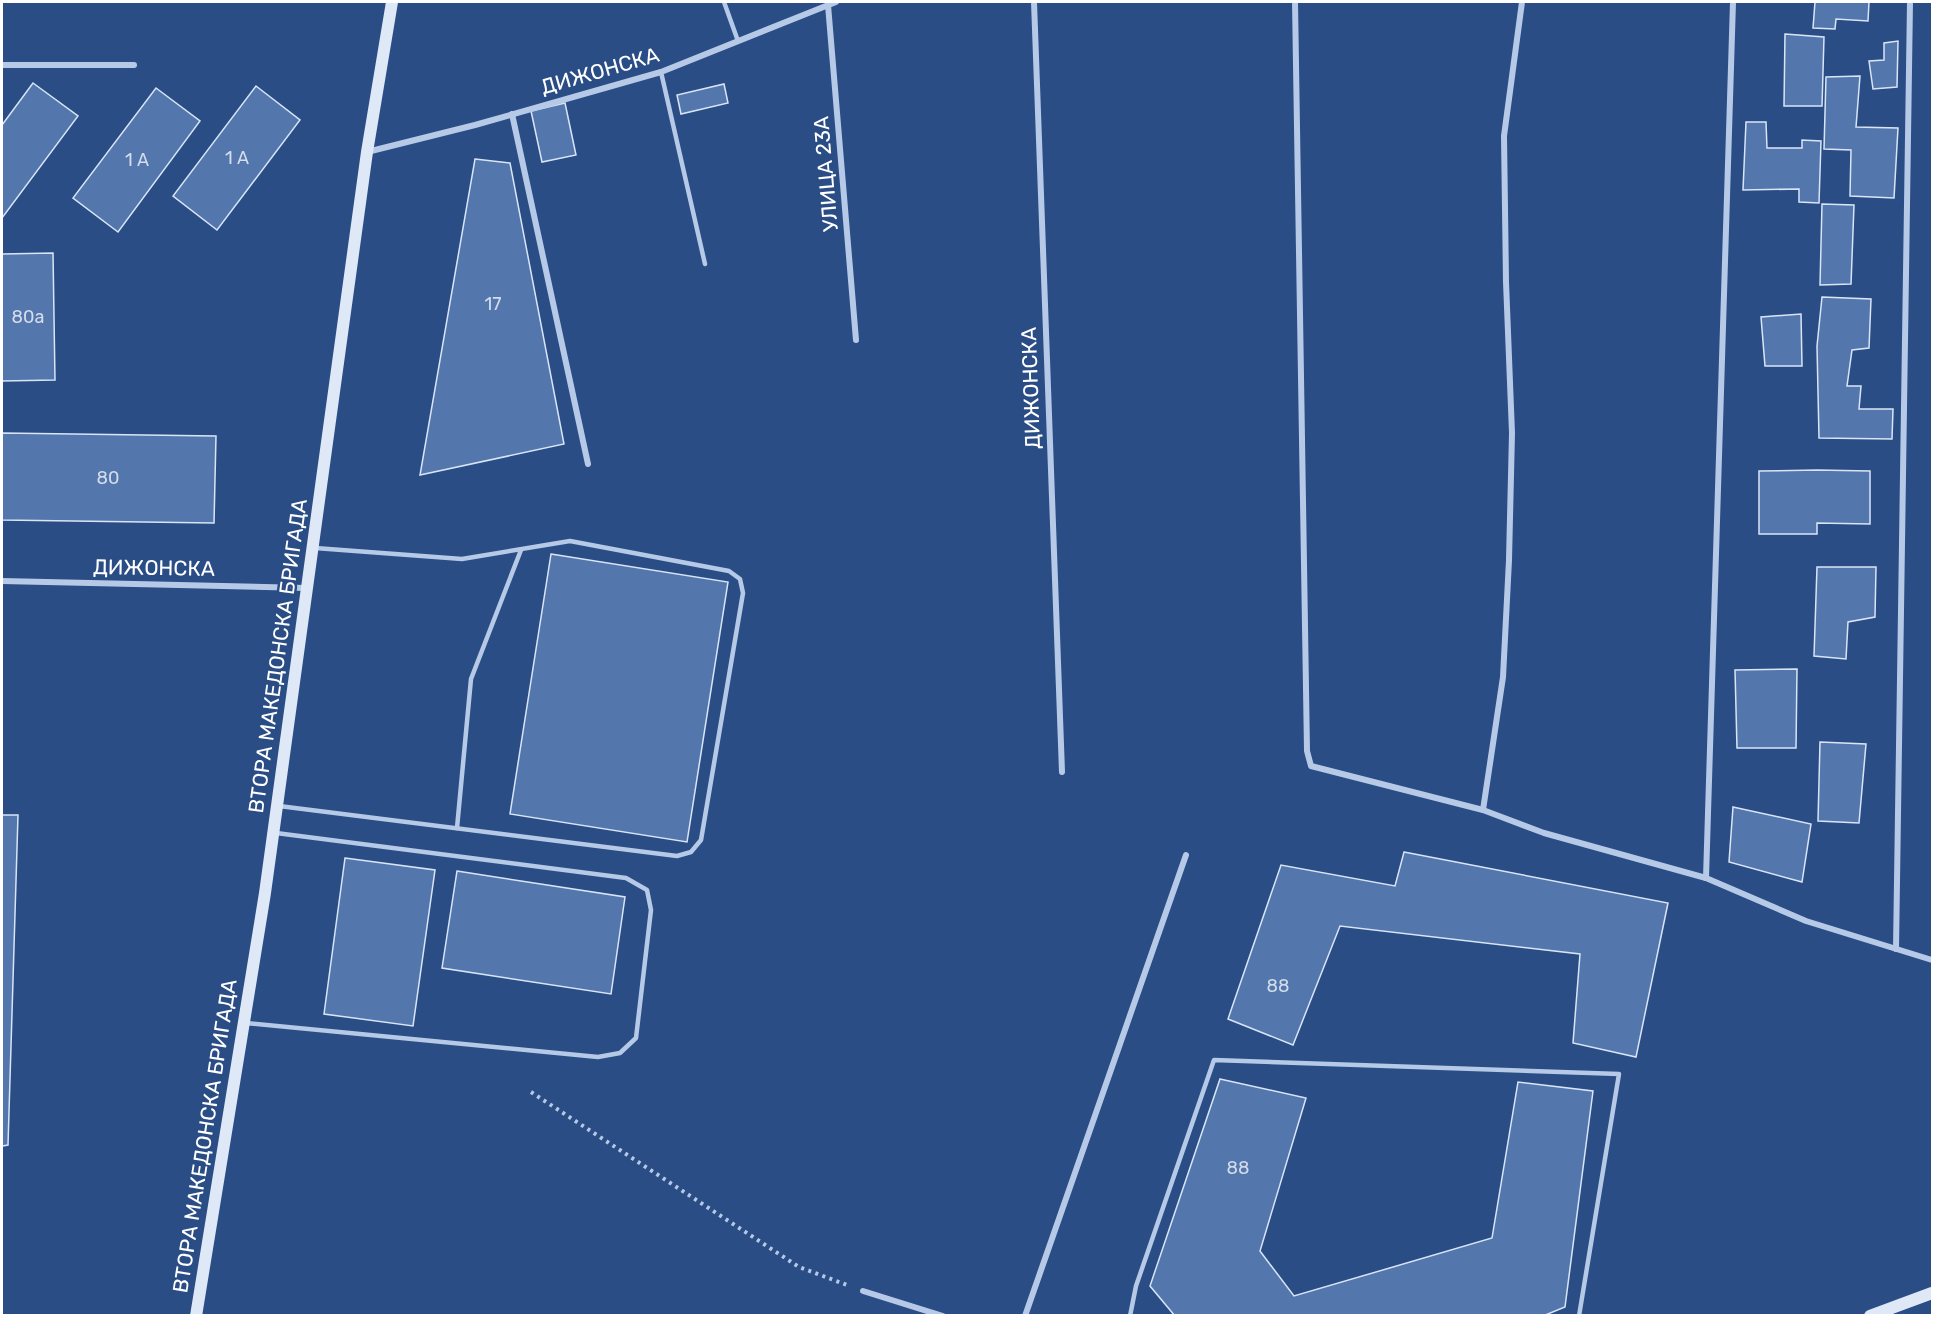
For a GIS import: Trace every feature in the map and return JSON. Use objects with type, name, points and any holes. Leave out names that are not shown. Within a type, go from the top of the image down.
[{"type":"street","name":"ВТОРА МАКЕДОНСКА БРИГАДА","points":[[196,1316],[273,833],[367,152],[392,2]]},
{"type":"street","name":"ДИЖОНСКА","points":[[367,152],[661,72],[836,2]]},
{"type":"street","name":"ДИЖОНСКА","points":[[1034,2],[1062,772]]},
{"type":"street","points":[[1295,2],[1307,751],[1311,766],[1483,810],[1544,833],[1706,878],[1806,921],[1932,960]]},
{"type":"street","points":[[1483,810],[1503,677],[1509,560],[1512,433],[1506,282],[1504,136],[1522,2]]},
{"type":"street","points":[[1706,878],[1733,2]]},
{"type":"street","points":[[1896,949],[1910,2]]},
{"type":"street","name":"УЛИЦА 23А","points":[[828,5],[855,340]]},
{"type":"street","points":[[2,65],[134,65]]},
{"type":"street","points":[[512,114],[588,464]]},
{"type":"street","name":"ДИЖОНСКА","points":[[2,580],[306,588]]},
{"type":"street","points":[[1025,1316],[1186,855]]},
{"type":"street","points":[[863,1291],[943,1316]]},
{"type":"street","points":[[1870,1316],[1932,1293]]},
{"type":"lane","points":[[724,2],[738,41]]},
{"type":"lane","points":[[661,72],[705,264]]},
{"type":"lane","points":[[276,805],[677,856],[691,852],[701,840],[743,593],[740,579],[729,571],[570,541],[462,559],[312,547]]},
{"type":"lane","points":[[457,828],[471,679],[521,550]]},
{"type":"lane","points":[[244,1023],[598,1057],[620,1053],[636,1038],[651,909],[647,890],[626,878],[273,833]]},
{"type":"lane","points":[[1130,1316],[1136,1286],[1214,1060],[1618,1074],[1579,1316]]},
{"type":"path","points":[[531,1092],[799,1267],[863,1291]]},
{"type":"building","points":[[1815,2],[1869,2],[1868,21],[1836,19],[1835,29],[1813,28]]},
{"type":"building","points":[[1785,34],[1824,37],[1822,106],[1784,106]]},
{"type":"building","points":[[1898,41],[1897,87],[1873,89],[1869,61],[1884,60],[1884,43]]},
{"type":"building","points":[[1860,76],[1856,127],[1898,128],[1894,198],[1850,196],[1851,150],[1824,149],[1826,77]]},
{"type":"building","points":[[33,83],[78,116],[2,218],[2,125]]},
{"type":"building","points":[[724,84],[728,103],[681,114],[677,95]]},
{"type":"building","points":[[256,86],[300,120],[217,230],[173,196]]},
{"type":"building","points":[[156,88],[200,121],[118,232],[73,198]]},
{"type":"building","points":[[565,103],[576,155],[542,162],[531,111]]},
{"type":"building","points":[[1746,122],[1766,122],[1767,148],[1802,148],[1802,140],[1821,141],[1819,203],[1799,202],[1799,189],[1743,190]]},
{"type":"building","points":[[475,159],[510,163],[564,444],[420,475]]},
{"type":"building","points":[[1822,204],[1854,205],[1851,284],[1820,285]]},
{"type":"building","points":[[53,253],[55,380],[2,381],[2,254]]},
{"type":"building","points":[[1822,297],[1871,299],[1869,348],[1852,350],[1847,386],[1861,386],[1859,409],[1893,409],[1892,439],[1819,438],[1817,346]]},
{"type":"building","points":[[1801,314],[1802,366],[1765,366],[1761,317]]},
{"type":"building","points":[[2,433],[216,436],[214,523],[2,520]]},
{"type":"building","points":[[1759,471],[1870,471],[1870,524],[1817,523],[1817,534],[1759,534]]},
{"type":"building","points":[[551,554],[728,582],[687,842],[510,814]]},
{"type":"building","points":[[1817,567],[1876,567],[1875,617],[1848,622],[1846,659],[1814,656]]},
{"type":"building","points":[[1797,669],[1796,748],[1737,748],[1735,670]]},
{"type":"building","points":[[1820,742],[1866,744],[1859,823],[1818,821]]},
{"type":"building","points":[[1733,807],[1811,824],[1802,882],[1729,862]]},
{"type":"building","points":[[2,815],[18,815],[8,1145],[2,1146]]},
{"type":"building","points":[[1404,852],[1668,903],[1636,1057],[1573,1043],[1580,954],[1340,926],[1293,1045],[1228,1019],[1281,865],[1395,886]]},
{"type":"building","points":[[345,858],[435,870],[413,1026],[324,1014]]},
{"type":"building","points":[[457,871],[625,897],[611,994],[442,968]]},
{"type":"building","points":[[1220,1079],[1306,1098],[1260,1251],[1294,1296],[1492,1238],[1518,1082],[1593,1091],[1565,1307],[1543,1316],[1175,1316],[1150,1286]]}]
